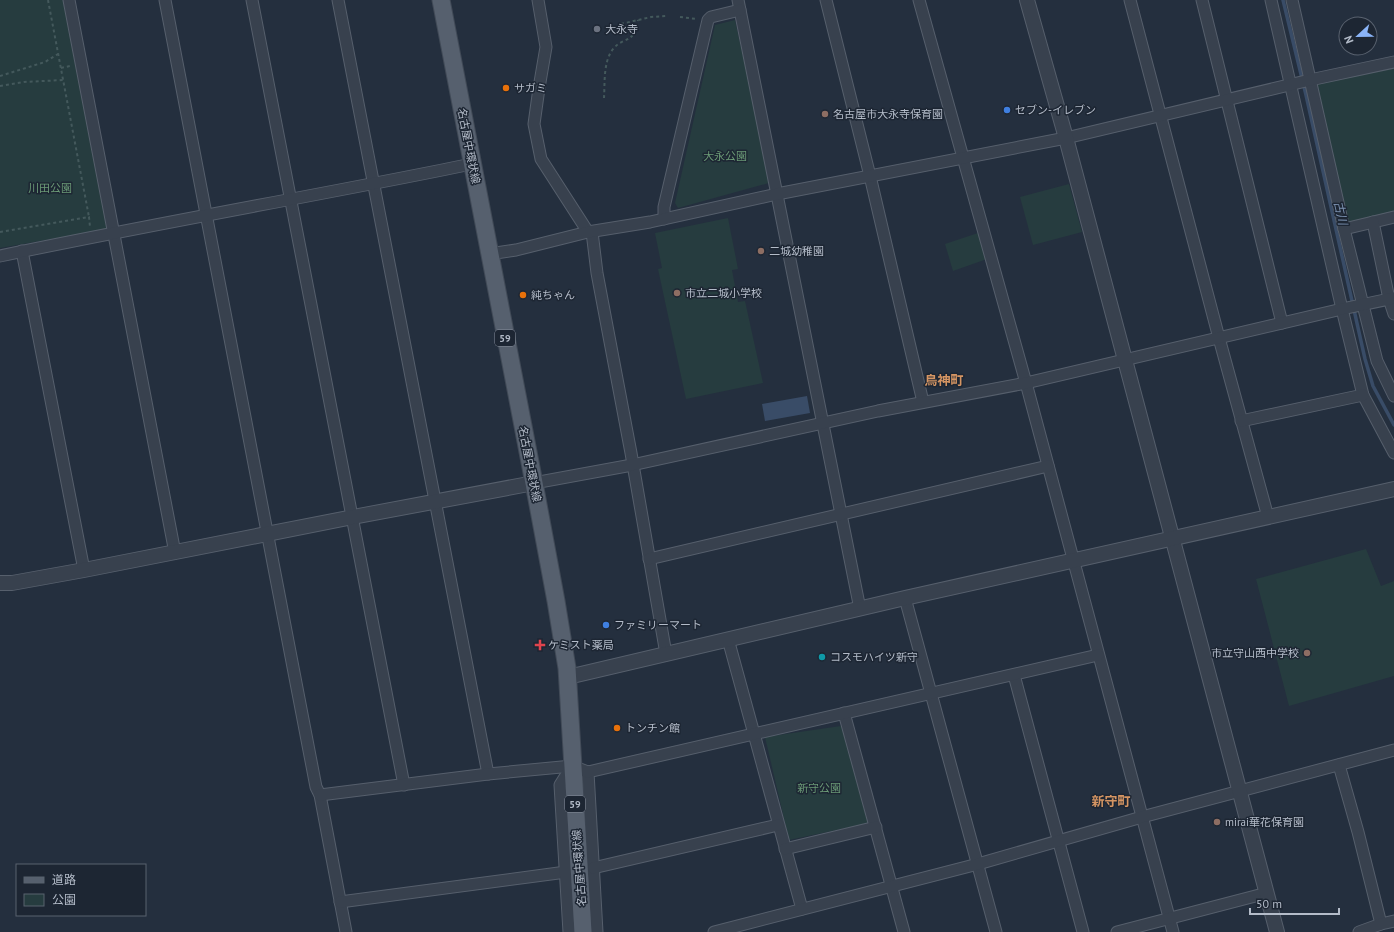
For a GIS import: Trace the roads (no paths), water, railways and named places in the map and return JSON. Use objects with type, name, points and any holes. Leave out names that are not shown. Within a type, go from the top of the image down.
[{"type":"main road","name":"名古屋中環状線","points":[[441,0],[534,483],[556,601],[568,677],[572,766],[583,932]]},
{"type":"street","points":[[68,0],[175,553]]},
{"type":"street","points":[[165,0],[316,787],[320,795],[346,932]]},
{"type":"street","points":[[252,0],[404,785]]},
{"type":"street","points":[[338,0],[488,774]]},
{"type":"street","points":[[538,0],[546,47],[538,88],[534,124],[541,158],[590,232],[666,654]]},
{"type":"street","points":[[826,0],[870,176],[922,402]]},
{"type":"street","points":[[919,0],[1026,382],[1173,932]]},
{"type":"street","points":[[1027,0],[1066,138],[1124,360],[1278,932]]},
{"type":"street","points":[[1130,0],[1241,421],[1268,517]]},
{"type":"street","points":[[1202,0],[1282,323]]},
{"type":"street","points":[[1271,0],[1293,85],[1342,309],[1363,395],[1394,453]]},
{"type":"street","points":[[1292,0],[1344,229],[1377,361],[1394,396]]},
{"type":"street","points":[[664,219],[664,207],[708,20],[711,17],[739,5],[860,609]]},
{"type":"street","points":[[489,254],[516,250],[590,232],[664,219],[777,194],[1066,138],[1310,80],[1394,62]]},
{"type":"street","points":[[0,256],[206,214],[291,200],[472,164]]},
{"type":"street","points":[[1344,229],[1394,217]]},
{"type":"street","points":[[1373,222],[1392,298],[1394,314]]},
{"type":"street","points":[[22,251],[84,570]]},
{"type":"street","points":[[0,583],[12,583],[84,570],[435,501],[632,465],[922,402],[1026,382],[1392,298]]},
{"type":"street","points":[[1241,421],[1363,395]]},
{"type":"street","points":[[649,559],[1048,466]]},
{"type":"street","points":[[568,677],[905,598],[1394,489]]},
{"type":"street","points":[[905,598],[996,932]]},
{"type":"street","points":[[728,639],[802,909]]},
{"type":"street","points":[[320,795],[488,774],[572,766],[588,772],[1098,655]]},
{"type":"street","points":[[1014,675],[1083,932]]},
{"type":"street","points":[[844,713],[904,932]]},
{"type":"street","points":[[714,932],[978,864],[1142,817],[1394,750]]},
{"type":"street","points":[[1339,765],[1358,832],[1381,924]]},
{"type":"street","points":[[569,932],[560,785],[572,766]]},
{"type":"street","points":[[588,772],[597,932]]},
{"type":"street","points":[[593,868],[778,825]]},
{"type":"street","points":[[785,849],[876,827]]},
{"type":"street","points":[[340,902],[566,872]]},
{"type":"street","points":[[1117,932],[1267,893]]},
{"type":"street","points":[[1359,932],[1394,921]]},
{"type":"water","points":[[807,396],[810,413],[765,421],[762,404]]},
{"type":"waterway","name":"古川","points":[[1283,0],[1306,95],[1365,359],[1373,386],[1394,425]]},
{"type":"place","name":"大永寺","points":[[597,29]]},
{"type":"place","name":"サガミ","points":[[506,88]]},
{"type":"place","name":"セブン-イレブン","points":[[1007,110]]},
{"type":"place","name":"名古屋市大永寺保育園","points":[[825,114]]},
{"type":"place","name":"二城幼稚園","points":[[761,251]]},
{"type":"place","name":"市立二城小学校","points":[[677,293]]},
{"type":"place","name":"純ちゃん","points":[[523,295]]},
{"type":"place","name":"ファミリーマート","points":[[606,625]]},
{"type":"place","name":"ケミスト薬局","points":[[540,645]]},
{"type":"place","name":"市立守山西中学校","points":[[1307,653]]},
{"type":"place","name":"コスモハイツ新守","points":[[822,657]]},
{"type":"place","name":"トンチン館","points":[[617,728]]},
{"type":"place","name":"mirai華花保育園","points":[[1217,822]]},
{"type":"district","name":"鳥神町","points":[[944,380]]},
{"type":"district","name":"新守町","points":[[1111,801]]},
{"type":"park label","name":"大永公園","points":[[725,156]]},
{"type":"park label","name":"川田公園","points":[[50,188]]},
{"type":"park label","name":"新守公園","points":[[819,788]]}]
